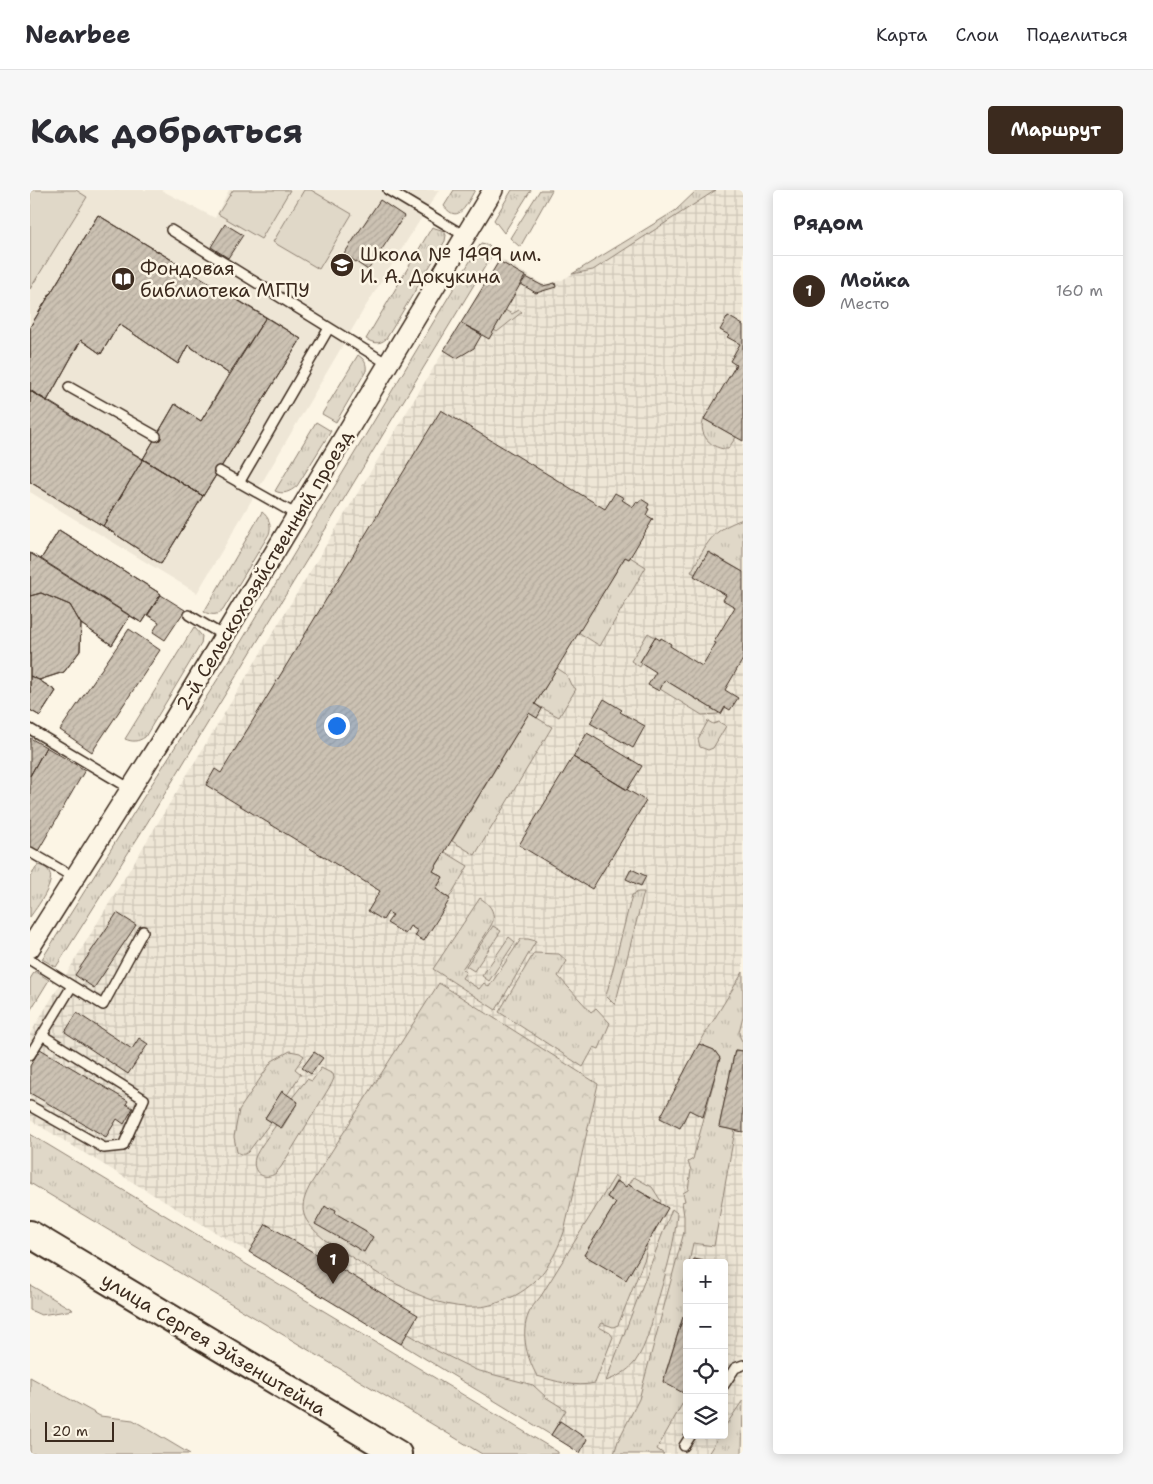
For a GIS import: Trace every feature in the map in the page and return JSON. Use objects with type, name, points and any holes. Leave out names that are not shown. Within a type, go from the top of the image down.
[{"type":"main road","name":"улица Сергея Эйзенштейна","points":[[30,1234],[398,1454]]},
{"type":"street","name":"2-й Сельскохозяйственный проезд","points":[[30,948],[131,789],[493,190]]},
{"type":"lane","points":[[388,190],[465,236]]},
{"type":"lane","points":[[404,199],[409,190]]},
{"type":"lane","points":[[171,230],[388,364]]},
{"type":"lane","points":[[239,482],[329,328]]},
{"type":"lane","points":[[69,387],[156,436]]},
{"type":"lane","points":[[219,471],[297,515]]},
{"type":"lane","points":[[190,615],[224,636]]},
{"type":"lane","points":[[30,729],[131,789]]},
{"type":"lane","points":[[30,852],[75,878]]},
{"type":"lane","points":[[30,960],[103,1005],[142,931]]},
{"type":"lane","points":[[30,1055],[72,986]]},
{"type":"lane","points":[[30,1106],[104,1148],[123,1146],[144,1100],[42,1035]]},
{"type":"lane","points":[[728,1379],[735,1368],[743,1365]]},
{"type":"lane","points":[[684,1446],[688,1439]]},
{"type":"shaded area","points":[[30,190],[161,190],[215,218],[229,190],[439,190],[364,309],[197,593],[30,492]]},
{"type":"shaded area","points":[[707,190],[743,190],[743,1440],[734,1454],[582,1454],[30,1120],[30,1034],[500,258],[544,285],[562,280]]},
{"type":"green space","points":[[30,190],[76,190],[87,197],[30,289]]},
{"type":"green space","points":[[233,190],[290,190],[261,239],[218,214]]},
{"type":"green space","points":[[304,190],[311,190],[352,214],[319,269],[273,242]]},
{"type":"green space","points":[[454,190],[475,190],[466,206],[454,214],[449,212],[444,206]]},
{"type":"green space","points":[[512,190],[531,190],[504,233],[494,220]]},
{"type":"green space","points":[[540,190],[552,190],[520,247],[510,238]]},
{"type":"green space","points":[[697,190],[716,190],[593,270],[572,274],[675,211]]},
{"type":"green space","points":[[432,227],[444,231],[446,235],[445,241],[386,339],[376,343],[371,342],[366,339]]},
{"type":"green space","points":[[481,243],[495,250],[147,823],[56,967],[42,959],[241,642]]},
{"type":"green space","points":[[505,310],[512,314],[519,310],[522,312],[497,332],[494,330]]},
{"type":"green space","points":[[358,355],[365,362],[366,371],[336,422],[322,414]]},
{"type":"green space","points":[[704,419],[736,437],[728,449],[717,447],[707,440],[702,425]]},
{"type":"green space","points":[[316,422],[331,431],[297,486],[286,492],[275,491]]},
{"type":"green space","points":[[262,512],[269,522],[269,534],[223,610],[214,614],[204,612]]},
{"type":"green space","points":[[743,519],[743,572],[709,552],[695,574],[691,572],[711,539],[723,528]]},
{"type":"green space","points":[[625,557],[629,559],[630,557],[646,567],[600,646],[578,632]]},
{"type":"green space","points":[[194,627],[202,636],[201,644],[145,737],[135,741],[125,739]]},
{"type":"green space","points":[[648,633],[655,637],[640,662],[642,663],[640,667],[631,661]]},
{"type":"green space","points":[[557,668],[566,674],[571,685],[576,689],[559,717],[535,704]]},
{"type":"green space","points":[[665,680],[719,713],[702,715],[660,689]]},
{"type":"green space","points":[[529,713],[552,727],[475,855],[452,841]]},
{"type":"green space","points":[[708,721],[713,724],[719,722],[726,726],[713,748],[708,750],[700,747],[698,739]]},
{"type":"green space","points":[[445,852],[468,866],[449,898],[436,889],[443,877],[433,871]]},
{"type":"green space","points":[[38,865],[48,870],[50,881],[45,894],[30,917],[30,877]]},
{"type":"green space","points":[[644,892],[615,1005],[606,996],[632,895]]},
{"type":"green space","points":[[480,898],[490,907],[493,913],[493,921],[462,969],[466,972],[462,978],[479,989],[484,983],[489,987],[521,939],[536,941],[496,1010],[433,969]]},
{"type":"green space","points":[[493,926],[501,931],[474,971],[466,966]]},
{"type":"green space","points":[[509,937],[515,942],[489,981],[482,976]]},
{"type":"green space","points":[[534,953],[559,954],[567,961],[558,976],[591,1012],[596,1008],[610,1023],[599,1049],[594,1047],[583,1067],[499,1012]]},
{"type":"green space","points":[[35,971],[49,980],[30,1011],[30,979]]},
{"type":"green space","points":[[743,972],[743,1016],[739,1032],[743,1043],[743,1051],[735,1050],[719,1127],[735,1130],[714,1246],[693,1243],[690,1259],[683,1259],[683,1317],[663,1381],[683,1393],[683,1403],[657,1449],[664,1454],[614,1454],[618,1441],[639,1399],[684,1232],[682,1202],[685,1201],[683,1193],[688,1190],[691,1170],[688,1162],[693,1159],[720,1058],[714,1050],[699,1044]]},
{"type":"green space","points":[[439,983],[598,1084],[564,1232],[550,1262],[537,1279],[520,1293],[494,1304],[481,1307],[458,1306],[438,1302],[398,1285],[378,1274],[325,1240],[307,1220],[303,1207],[312,1182]]},
{"type":"green space","points":[[290,1051],[304,1056],[295,1069],[301,1074],[287,1095],[282,1092],[265,1118],[271,1122],[248,1152],[240,1154],[237,1152],[234,1137],[239,1110],[272,1061]]},
{"type":"green space","points":[[321,1068],[333,1074],[332,1083],[281,1167],[271,1176],[263,1176],[257,1171],[254,1163],[259,1150],[276,1125],[282,1128],[298,1102],[292,1098],[307,1079],[312,1081]]},
{"type":"green space","points":[[30,1134],[558,1452],[558,1454],[482,1454],[30,1183]]},
{"type":"green space","points":[[615,1176],[618,1178],[607,1197],[616,1203],[584,1255],[626,1279],[646,1245],[645,1258],[618,1325],[613,1327],[602,1323],[599,1327],[610,1333],[613,1337],[595,1383],[580,1385],[558,1382],[537,1376],[525,1343],[527,1317]]},
{"type":"green space","points":[[634,1177],[652,1187],[661,1201],[660,1203],[629,1185]]},
{"type":"green space","points":[[672,1209],[677,1213],[672,1248],[646,1341],[629,1369],[606,1381]]},
{"type":"green space","points":[[30,1285],[73,1310],[41,1315],[30,1310]]},
{"type":"green space","points":[[407,1333],[431,1348],[476,1370],[533,1385],[547,1398],[566,1410],[551,1435],[401,1344]]},
{"type":"green space","points":[[30,1377],[100,1416],[133,1420],[190,1454],[30,1454]]},
{"type":"green space","points":[[743,1400],[742,1454],[708,1454],[717,1439],[728,1439],[728,1422]]},
{"type":"building","points":[[380,200],[404,216],[368,270],[344,254]]},
{"type":"building","points":[[98,215],[301,339],[203,496],[143,459],[175,404],[201,421],[229,374],[188,345],[178,364],[119,324],[101,354],[81,340],[47,401],[30,391],[30,327]]},
{"type":"building","points":[[98,215],[266,317],[229,374],[188,345],[178,364],[119,324],[101,354],[81,340],[47,401],[30,391],[30,327]]},
{"type":"building","points":[[225,224],[243,235],[228,258],[211,247]]},
{"type":"building","points":[[499,261],[525,276],[489,339],[461,323]]},
{"type":"building","points":[[526,277],[543,286],[555,283],[556,287],[536,293],[521,284]]},
{"type":"building","points":[[728,316],[743,325],[743,441],[704,419],[736,365],[730,361],[740,344],[727,337],[729,335],[720,330]]},
{"type":"building","points":[[266,317],[301,339],[203,496],[143,459],[175,404],[201,421]]},
{"type":"building","points":[[461,323],[482,334],[474,348],[457,358],[444,350]]},
{"type":"building","points":[[30,390],[143,459],[103,526],[30,482]]},
{"type":"building","points":[[30,391],[203,496],[161,564],[30,482]]},
{"type":"building","points":[[441,410],[605,509],[615,493],[624,498],[622,500],[633,507],[641,499],[649,504],[646,515],[653,519],[629,559],[625,557],[535,704],[542,709],[537,718],[529,713],[433,871],[443,877],[436,889],[450,899],[424,941],[415,936],[418,931],[410,926],[405,934],[387,923],[393,915],[388,912],[383,920],[368,911],[380,891],[206,785],[215,769],[221,773]]},
{"type":"building","points":[[143,459],[203,496],[161,564],[103,526]]},
{"type":"building","points":[[59,530],[161,594],[142,623],[41,559]]},
{"type":"building","points":[[59,530],[161,594],[142,623],[130,616],[112,645],[81,624],[80,651],[64,672],[39,680],[56,691],[40,716],[30,710],[30,553],[41,559]]},
{"type":"building","points":[[708,552],[743,572],[743,659],[725,690],[738,698],[730,710],[725,707],[721,714],[665,680],[659,691],[648,685],[656,672],[640,662],[655,637],[671,644],[670,646],[702,666],[735,607],[723,600],[726,595],[694,576]]},
{"type":"building","points":[[30,553],[130,616],[112,645],[81,624],[70,605],[41,593],[30,596]]},
{"type":"building","points":[[41,593],[70,605],[81,624],[80,651],[64,672],[39,680],[30,676],[30,596]]},
{"type":"building","points":[[161,595],[185,610],[165,640],[153,632],[159,622],[148,615]]},
{"type":"building","points":[[129,629],[160,650],[92,752],[60,730]]},
{"type":"building","points":[[30,676],[56,691],[40,716],[30,710]]},
{"type":"building","points":[[604,699],[622,710],[620,712],[645,726],[633,748],[590,723]]},
{"type":"building","points":[[587,733],[642,766],[627,790],[573,757]]},
{"type":"building","points":[[30,738],[46,747],[30,776]]},
{"type":"building","points":[[46,747],[85,770],[38,851],[30,847],[30,776]]},
{"type":"building","points":[[573,757],[646,801],[592,889],[519,845]]},
{"type":"building","points":[[631,869],[646,876],[641,886],[626,879]]},
{"type":"building","points":[[117,913],[136,925],[94,988],[75,975]]},
{"type":"building","points":[[77,1013],[132,1049],[139,1038],[148,1044],[128,1074],[65,1032]]},
{"type":"building","points":[[699,1044],[714,1050],[720,1058],[703,1117],[689,1110],[680,1128],[660,1118]]},
{"type":"building","points":[[40,1049],[128,1101],[126,1104],[133,1108],[124,1124],[117,1119],[106,1137],[30,1093],[30,1066]]},
{"type":"building","points":[[735,1050],[743,1051],[743,1132],[719,1127]]},
{"type":"building","points":[[314,1052],[323,1058],[311,1074],[302,1068]]},
{"type":"building","points":[[282,1091],[298,1102],[281,1128],[265,1118]]},
{"type":"building","points":[[617,1181],[626,1187],[628,1184],[668,1208],[626,1280],[584,1255],[616,1203],[607,1197]]},
{"type":"building","points":[[325,1206],[336,1210],[335,1213],[373,1237],[364,1252],[315,1224]]},
{"type":"building","points":[[266,1224],[418,1315],[401,1344],[249,1252]]},
{"type":"building","points":[[683,1317],[683,1393],[663,1382]]},
{"type":"building","points":[[560,1421],[587,1439],[580,1453],[551,1435]]},
{"type":"place","name":"Школа № 1499 им. И. А. Докукина","points":[[342,265]]},
{"type":"place","name":"Фондовая библиотека МГПУ","points":[[123,279]]},
{"type":"place","name":"Мойка","points":[[333,1284]]}]
